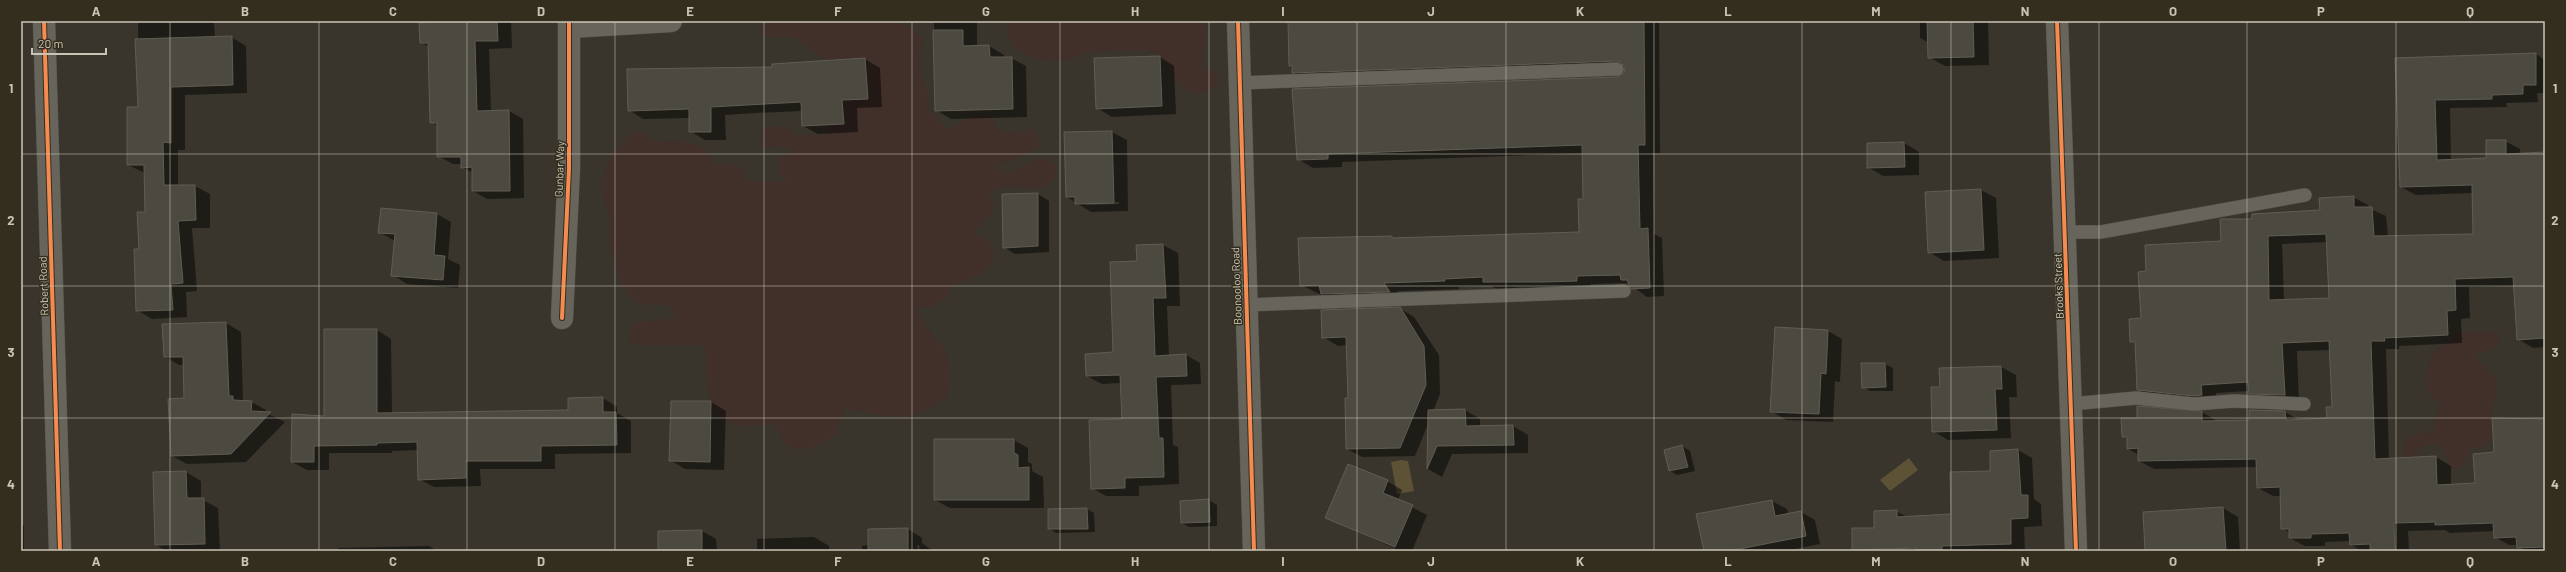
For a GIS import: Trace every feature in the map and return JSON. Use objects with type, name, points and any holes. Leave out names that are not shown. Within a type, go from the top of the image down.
[{"type":"street","name":"Robert Road","points":[[44,21],[60,551]]},
{"type":"street","points":[[570,24],[671,21]]},
{"type":"street","name":"Boonooloo Road","points":[[1238,21],[1254,551]]},
{"type":"street","name":"Brooks Street","points":[[2058,21],[2076,551]]},
{"type":"street","name":"Gunbar Way","points":[[562,318],[569,168],[570,24]]},
{"type":"lane","points":[[1240,83],[1617,69]]},
{"type":"lane","points":[[2065,232],[2101,232],[2305,195]]},
{"type":"lane","points":[[1246,305],[1624,291]]},
{"type":"lane","points":[[2071,404],[2136,398],[2194,404],[2234,400],[2304,404]]},
{"type":"shaded area","points":[[769,21],[903,21],[923,39],[919,69],[928,95],[929,109],[948,130],[969,118],[980,115],[991,119],[998,129],[1002,131],[1011,133],[1033,129],[1040,144],[1031,152],[993,168],[1008,174],[1037,159],[1049,158],[1057,167],[1056,176],[1048,186],[1037,188],[1000,187],[988,192],[994,202],[992,214],[973,232],[986,238],[994,247],[993,262],[975,277],[952,284],[947,296],[938,303],[928,307],[915,308],[947,356],[949,380],[947,398],[933,407],[909,416],[885,416],[844,408],[836,434],[817,445],[803,449],[789,447],[780,436],[776,424],[741,426],[730,422],[721,416],[714,407],[710,397],[707,386],[706,352],[700,345],[651,346],[630,343],[629,334],[634,323],[667,319],[677,315],[669,306],[638,303],[629,296],[620,281],[610,247],[609,215],[600,184],[612,154],[631,133],[640,130],[655,142],[678,140],[704,147],[715,164],[731,163],[742,168],[749,181],[788,181],[779,172],[777,158],[786,157],[789,148],[777,146],[766,148],[760,142],[763,128],[781,126],[789,128],[797,135],[824,135],[835,108],[850,95],[838,68],[814,52],[801,41],[793,37],[767,37],[761,32],[762,25]]},
{"type":"shaded area","points":[[1008,21],[1206,21],[1202,67],[1217,73],[1219,80],[1216,88],[1198,93],[1187,91],[1181,86],[1160,57],[1151,52],[1138,50],[1090,53],[1066,60],[1043,60],[1024,54],[1016,48],[1011,41],[1008,32]]},
{"type":"shaded area","points":[[2469,332],[2497,333],[2499,340],[2496,347],[2475,354],[2479,362],[2495,378],[2496,383],[2496,394],[2491,416],[2490,441],[2486,445],[2480,447],[2471,447],[2465,462],[2456,468],[2451,469],[2445,453],[2438,444],[2421,447],[2415,457],[2408,457],[2402,451],[2408,436],[2435,430],[2434,421],[2441,404],[2433,398],[2425,386],[2427,369],[2432,356],[2441,345],[2456,335]]},
{"type":"shaded area","points":[[1909,458],[1918,470],[1890,491],[1880,480]]},
{"type":"shaded area","points":[[1401,460],[1408,461],[1414,491],[1397,494],[1391,462]]},
{"type":"building","points":[[448,21],[497,21],[498,41],[475,41],[477,111],[509,110],[510,191],[472,191],[472,167],[461,168],[461,157],[437,157],[437,123],[430,123],[428,43],[420,43],[419,23]]},
{"type":"building","points":[[1288,21],[1644,21],[1645,145],[1638,145],[1640,229],[1648,228],[1650,288],[1631,289],[1627,280],[1621,280],[1620,275],[1577,276],[1577,281],[1483,282],[1483,277],[1444,279],[1445,281],[1384,283],[1390,292],[1321,294],[1319,285],[1300,286],[1298,238],[1392,236],[1392,238],[1579,232],[1578,199],[1583,199],[1582,145],[1328,154],[1328,159],[1297,160],[1292,89],[1617,77],[1624,73],[1625,68],[1621,62],[1617,61],[1292,73],[1292,66],[1289,66]]},
{"type":"building","points":[[1927,21],[1973,21],[1974,57],[1928,58]]},
{"type":"building","points":[[933,30],[963,30],[963,46],[989,45],[990,57],[1012,57],[1013,109],[935,111]]},
{"type":"building","points":[[232,36],[233,85],[171,87],[171,143],[163,142],[164,185],[195,185],[196,220],[178,221],[183,283],[171,284],[173,310],[136,311],[134,249],[139,249],[137,212],[145,212],[144,165],[127,165],[127,107],[138,107],[135,39]]},
{"type":"building","points":[[2536,53],[2536,85],[2523,85],[2523,94],[2492,95],[2492,99],[2435,100],[2437,160],[2486,158],[2486,140],[2506,140],[2506,154],[2545,152],[2545,338],[2517,340],[2513,277],[2455,279],[2456,310],[2447,311],[2448,335],[2384,338],[2385,341],[2371,341],[2375,459],[2436,456],[2437,485],[2475,483],[2473,454],[2494,452],[2492,418],[2545,419],[2545,547],[2517,548],[2516,537],[2494,538],[2493,523],[2435,525],[2435,522],[2394,523],[2395,550],[2370,551],[2370,544],[2350,545],[2349,533],[2311,534],[2311,538],[2289,538],[2289,529],[2281,529],[2280,487],[2257,488],[2256,459],[2138,461],[2138,448],[2127,449],[2127,437],[2122,437],[2121,418],[2137,418],[2137,406],[2202,411],[2202,421],[2249,420],[2249,410],[2285,411],[2286,420],[2327,418],[2326,407],[2332,407],[2329,341],[2282,343],[2285,395],[2249,394],[2248,382],[2201,385],[2202,395],[2194,396],[2137,390],[2135,342],[2130,342],[2129,319],[2141,318],[2138,272],[2146,271],[2145,245],[2221,241],[2220,219],[2252,219],[2252,214],[2320,210],[2319,198],[2354,196],[2354,207],[2372,207],[2374,236],[2473,234],[2472,185],[2400,187],[2395,58]],"holes":[[[2326,234],[2329,298],[2269,300],[2268,236]]]},
{"type":"building","points":[[1160,56],[1162,106],[1096,109],[1094,58]]},
{"type":"building","points":[[865,58],[868,99],[842,100],[844,124],[802,126],[801,102],[711,107],[711,132],[689,132],[689,109],[628,111],[627,69],[772,67],[772,64]]},
{"type":"building","points":[[1112,131],[1114,203],[1075,204],[1075,197],[1066,197],[1064,132]]},
{"type":"building","points":[[1904,142],[1905,167],[1867,168],[1867,143]]},
{"type":"building","points":[[1981,189],[1984,250],[1928,253],[1925,192]]},
{"type":"building","points":[[1038,193],[1038,246],[1003,248],[1002,194]]},
{"type":"building","points":[[381,208],[437,213],[434,255],[445,256],[443,280],[391,276],[395,234],[378,233]]},
{"type":"building","points":[[1163,244],[1166,298],[1153,298],[1155,356],[1186,354],[1187,376],[1156,377],[1159,438],[1163,438],[1164,477],[1125,478],[1125,488],[1091,489],[1089,420],[1122,419],[1120,375],[1086,376],[1085,354],[1113,352],[1110,262],[1137,261],[1136,245]]},
{"type":"building","points":[[1400,307],[1424,346],[1426,385],[1400,448],[1346,449],[1345,398],[1348,398],[1346,337],[1322,338],[1321,310]]},
{"type":"building","points":[[226,322],[229,396],[233,396],[233,400],[252,401],[251,411],[271,412],[231,454],[171,456],[168,399],[184,398],[183,357],[164,357],[162,324]]},
{"type":"building","points":[[1775,327],[1828,330],[1826,374],[1821,373],[1819,414],[1770,412]]},
{"type":"building","points":[[324,329],[377,329],[377,413],[568,410],[568,398],[603,397],[603,412],[616,412],[617,445],[541,446],[541,461],[466,461],[466,478],[418,480],[417,442],[377,443],[377,445],[314,446],[314,462],[291,462],[292,414],[324,416]]},
{"type":"building","points":[[1861,363],[1885,363],[1886,387],[1862,388]]},
{"type":"building","points":[[2001,366],[2002,389],[1995,389],[1997,430],[1932,432],[1931,387],[1940,387],[1939,368]]},
{"type":"building","points":[[671,401],[711,401],[710,462],[669,461]]},
{"type":"building","points":[[1465,409],[1466,426],[1513,425],[1514,445],[1437,446],[1427,469],[1428,410]]},
{"type":"building","points":[[934,439],[1014,439],[1014,453],[1018,455],[1018,468],[1029,467],[1029,500],[934,500]]},
{"type":"building","points":[[1682,445],[1688,467],[1669,471],[1664,450]]},
{"type":"building","points":[[2018,449],[2021,495],[2028,495],[2028,518],[2011,519],[2011,544],[1942,546],[1942,551],[1916,551],[1916,548],[1852,550],[1852,528],[1874,528],[1874,511],[1897,510],[1897,517],[1951,514],[1950,472],[1990,471],[1990,451]]},
{"type":"building","points":[[1348,464],[1388,480],[1383,493],[1413,505],[1395,547],[1325,518]]},
{"type":"building","points":[[186,471],[187,498],[204,498],[205,544],[155,545],[153,472]]},
{"type":"building","points":[[1209,499],[1210,522],[1181,523],[1180,501]]},
{"type":"building","points":[[1772,500],[1775,516],[1801,511],[1806,536],[1729,551],[1704,551],[1696,514]]},
{"type":"building","points":[[2223,507],[2226,551],[2145,551],[2143,512]]},
{"type":"building","points":[[1087,508],[1088,529],[1048,529],[1048,509]]},
{"type":"building","points":[[908,528],[908,551],[868,551],[868,529]]},
{"type":"building","points":[[702,530],[702,551],[658,551],[658,531]]},
{"type":"cycle path","points":[[44,21],[60,551]]},
{"type":"cycle path","points":[[562,318],[569,168],[569,21]]},
{"type":"cycle path","points":[[1238,21],[1254,551]]},
{"type":"cycle path","points":[[2057,21],[2076,551]]}]
